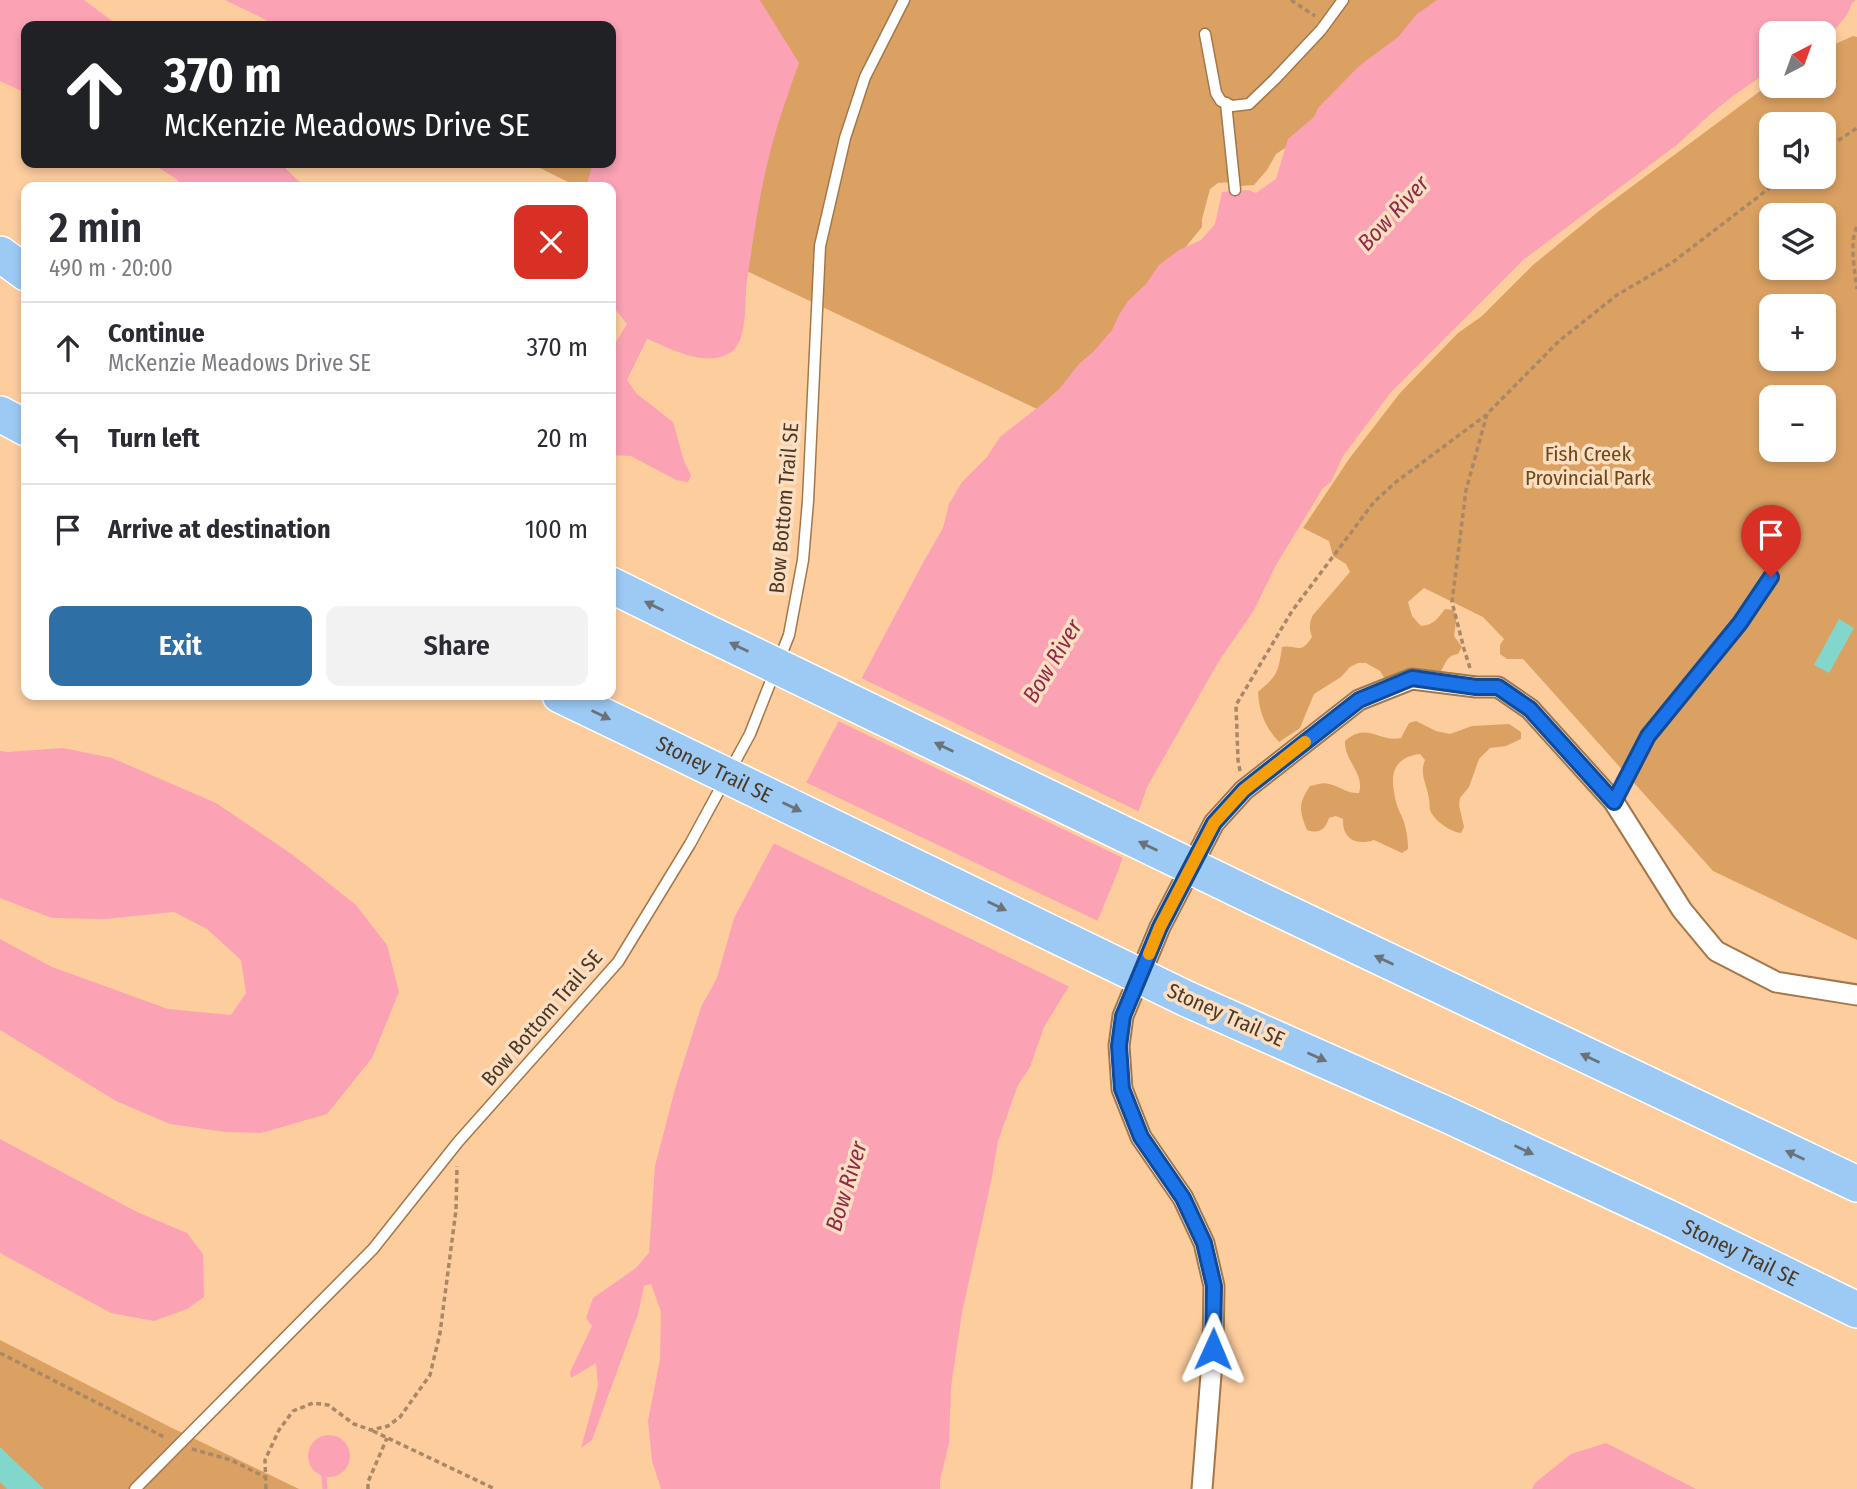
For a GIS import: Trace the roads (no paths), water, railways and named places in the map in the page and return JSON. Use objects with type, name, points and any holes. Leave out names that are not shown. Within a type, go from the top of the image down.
[{"type":"highway","points":[[0,256],[21,270]]},
{"type":"highway","points":[[0,414],[21,425]]},
{"type":"highway","points":[[616,587],[1348,944],[1857,1184]]},
{"type":"highway","name":"Stoney Trail SE","points":[[570,700],[1187,999],[1450,1116],[1671,1219],[1857,1310]]},
{"type":"street","points":[[1202,1489],[1213,1349],[1214,1286],[1204,1243],[1183,1198],[1141,1137],[1122,1089],[1119,1046],[1123,1016],[1160,927],[1214,823],[1244,790],[1359,700],[1412,678],[1476,687],[1498,687],[1530,709],[1614,802],[1682,910],[1716,951],[1776,982],[1857,995]]},
{"type":"lane","name":"Bow Bottom Trail SE","points":[[135,1489],[373,1249],[458,1142],[618,962],[690,844],[750,734],[789,635],[803,560],[820,246],[845,138],[865,77],[904,0]]},
{"type":"lane","points":[[1205,34],[1216,93],[1221,101],[1233,106],[1248,104],[1275,79],[1326,23],[1343,0]]},
{"type":"lane","points":[[1226,103],[1235,190]]},
{"type":"lane","points":[[1614,802],[1648,736],[1740,623],[1771,577]]},
{"type":"water","points":[[0,0],[84,0],[112,21],[21,21],[21,91],[0,81]]},
{"type":"water","points":[[225,0],[761,2],[799,63],[777,126],[764,179],[739,341],[735,349],[728,354],[707,358],[686,355],[647,339],[627,380],[637,394],[673,422],[684,461],[691,475],[688,482],[676,480],[631,456],[616,455],[616,342],[627,324],[616,310],[616,182],[587,182],[591,168],[616,168],[616,21],[269,21]]},
{"type":"water","name":"Bow River","points":[[1437,0],[1856,0],[1836,28],[1836,21],[1759,21],[1759,77],[1734,95],[1678,144],[1523,260],[1391,392],[1343,456],[1331,482],[1323,488],[1276,565],[1254,610],[1219,661],[1147,787],[1118,871],[1074,978],[1044,1027],[1030,1067],[1018,1085],[998,1141],[962,1312],[951,1387],[949,1443],[940,1489],[661,1489],[652,1461],[648,1421],[660,1359],[661,1312],[651,1284],[644,1286],[638,1314],[592,1440],[581,1448],[598,1386],[596,1363],[571,1378],[570,1372],[592,1326],[586,1318],[593,1298],[636,1268],[649,1253],[655,1166],[675,1089],[701,1007],[717,978],[734,918],[943,528],[949,504],[962,482],[987,457],[1000,437],[1056,393],[1079,364],[1094,351],[1112,330],[1128,301],[1146,284],[1159,265],[1179,250],[1201,240],[1215,224],[1222,192],[1248,190],[1256,193],[1276,179],[1288,139],[1314,117],[1318,108],[1359,66],[1398,37],[1417,14]]},
{"type":"water","points":[[160,168],[285,168],[300,182],[179,182]]},
{"type":"water","points":[[63,748],[112,758],[216,803],[293,855],[356,905],[387,945],[399,992],[372,1058],[327,1114],[261,1133],[226,1132],[170,1124],[116,1101],[0,1030],[0,939],[52,967],[168,1009],[231,1015],[246,993],[241,960],[207,929],[174,912],[105,919],[52,918],[0,898],[0,751]]},
{"type":"water","points":[[0,1139],[137,1212],[187,1233],[203,1254],[204,1297],[187,1309],[154,1321],[111,1313],[0,1253]]},
{"type":"water","points":[[329,1435],[344,1441],[350,1456],[344,1471],[329,1477],[314,1471],[308,1456],[314,1441]]},
{"type":"water","points":[[1606,1443],[1696,1489],[1532,1489],[1535,1483],[1571,1454]]},
{"type":"waterway","points":[[324,1477],[325,1489]]},
{"type":"park label","name":"Fish Creek Provincial Park","points":[[1588,466]]}]
